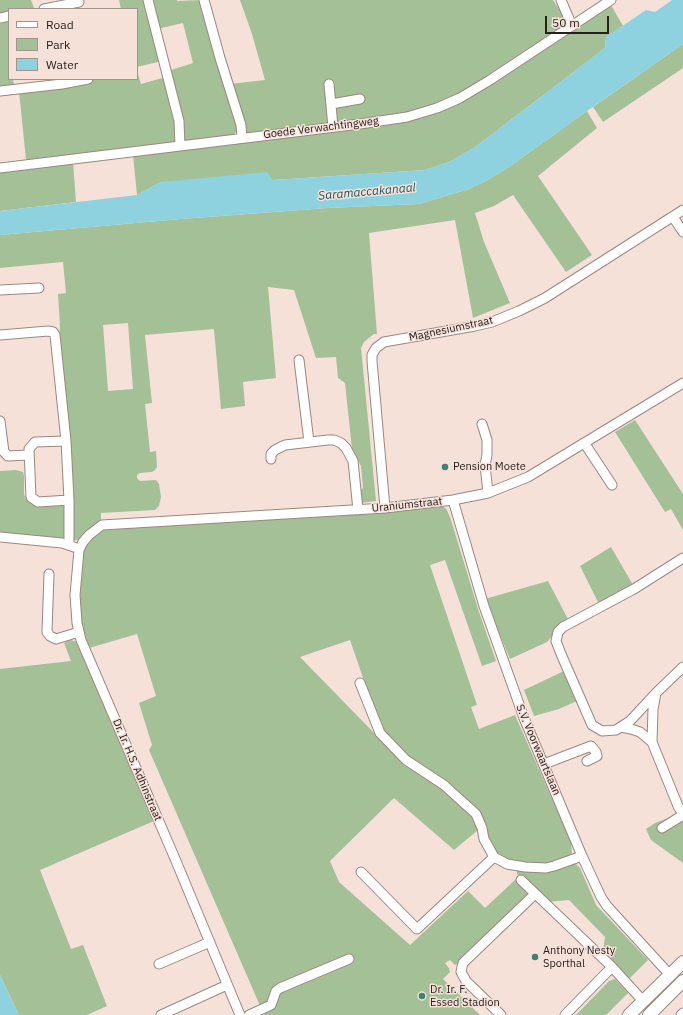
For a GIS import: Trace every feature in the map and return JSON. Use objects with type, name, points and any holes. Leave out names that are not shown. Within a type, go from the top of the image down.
[{"type":"main road","points":[[629,1015],[683,962]]},
{"type":"main road","points":[[667,978],[674,991]]},
{"type":"main road","points":[[649,1015],[683,981]]},
{"type":"street","points":[[148,0],[179,121],[180,146]]},
{"type":"street","points":[[204,0],[241,125],[242,138]]},
{"type":"street","points":[[561,0],[572,26]]},
{"type":"street","name":"Goede Verwachtingweg","points":[[0,168],[333,127],[407,116],[437,108],[460,98],[490,80],[611,0]]},
{"type":"street","points":[[51,8],[80,4]]},
{"type":"street","points":[[0,91],[62,84],[83,80]]},
{"type":"street","points":[[329,84],[333,127]]},
{"type":"street","points":[[330,104],[360,99]]},
{"type":"street","name":"Magnesiumstraat","points":[[385,508],[372,361],[372,355],[376,348],[384,342],[492,322],[519,311],[545,298],[683,210]]},
{"type":"street","points":[[673,216],[683,232]]},
{"type":"street","points":[[0,290],[39,288]]},
{"type":"street","points":[[0,335],[48,331],[53,332],[56,335],[66,441],[69,500],[68,545]]},
{"type":"street","points":[[299,360],[309,442]]},
{"type":"street","name":"Uraniumstraat","points":[[102,525],[385,508],[453,500],[488,493],[528,477],[683,384]]},
{"type":"street","points":[[0,421],[4,452],[8,456],[28,455]]},
{"type":"street","points":[[482,424],[487,440],[485,465],[488,493]]},
{"type":"street","points":[[271,458],[271,454],[279,447],[334,440],[341,443],[346,448],[353,461],[358,510]]},
{"type":"street","points":[[66,441],[36,442],[29,449],[28,455],[31,497],[38,502],[69,500]]},
{"type":"street","points":[[585,444],[612,485]]},
{"type":"street","name":"S.V. Voorwaartslaan","points":[[453,500],[484,606],[524,718],[582,856],[601,897],[607,906],[667,978]]},
{"type":"street","name":"Dr. Ir. H.S. Adhinstraat","points":[[102,525],[89,534],[79,550],[75,595],[79,632],[240,1015]]},
{"type":"street","points":[[0,537],[62,543],[79,550]]},
{"type":"street","points":[[683,558],[634,589],[563,628],[557,636],[556,641],[592,725],[602,731],[616,730],[630,721],[683,667]]},
{"type":"street","points":[[49,574],[47,632],[50,636],[56,639],[79,632]]},
{"type":"street","points":[[360,683],[380,733],[406,760],[444,785],[476,814],[482,828],[484,840],[494,857],[507,864],[546,868],[582,856]]},
{"type":"street","points":[[656,693],[653,709],[652,742],[678,806],[683,814],[662,828]]},
{"type":"street","points":[[621,727],[640,732],[652,742]]},
{"type":"street","points":[[544,764],[591,746],[596,752],[597,756],[587,762]]},
{"type":"street","points":[[361,872],[417,929],[494,857]]},
{"type":"street","points":[[521,880],[612,967],[643,1001]]},
{"type":"street","points":[[501,1015],[466,981],[461,972],[463,963],[535,894]]},
{"type":"street","points":[[159,964],[210,942]]},
{"type":"street","points":[[248,1015],[271,1005],[276,991],[280,988],[349,959]]},
{"type":"street","points":[[565,1015],[612,967]]},
{"type":"street","points":[[161,1015],[227,985]]},
{"type":"green space","points":[[0,0],[31,0],[34,8],[8,8],[8,13],[0,15]]},
{"type":"green space","points":[[119,0],[146,0],[162,61],[138,67],[138,8],[121,8]]},
{"type":"green space","points":[[150,0],[202,0],[238,125],[236,132],[233,135],[184,142],[168,71],[193,63],[183,23],[157,29]]},
{"type":"green space","points":[[240,0],[553,0],[568,23],[454,97],[417,111],[278,131],[245,134],[230,84],[265,80],[252,34]]},
{"type":"green space","points":[[611,5],[623,26],[606,37],[605,48],[474,148],[449,162],[425,170],[273,180],[161,182],[137,195],[133,155],[426,115]]},
{"type":"green space","points":[[8,18],[8,80],[13,80],[14,85],[0,87],[0,20]]},
{"type":"green space","points":[[683,44],[683,68],[603,122],[593,107]]},
{"type":"green space","points":[[138,74],[141,84],[166,77],[176,114],[177,142],[26,160],[19,91],[90,82],[93,80],[138,80]]},
{"type":"green space","points":[[587,111],[597,128],[538,176],[592,255],[566,272],[513,195],[494,206],[475,213],[484,242],[510,303],[473,318],[455,220],[369,233],[377,334],[374,334],[364,342],[361,348],[376,501],[360,503],[359,492],[363,488],[361,466],[352,449],[345,383],[338,378],[336,357],[316,358],[294,290],[268,287],[276,378],[243,382],[245,406],[221,409],[214,329],[145,335],[152,403],[145,404],[150,452],[156,451],[157,467],[154,471],[140,473],[137,475],[137,478],[140,481],[156,480],[159,484],[161,497],[159,506],[155,510],[101,513],[101,523],[80,540],[72,540],[71,447],[59,338],[60,326],[58,294],[66,293],[63,262],[0,268],[0,235],[327,208],[419,204],[469,189],[488,180],[509,167]],"holes":[[[128,323],[133,389],[108,391],[103,325]]]},
{"type":"green space","points":[[73,162],[76,202],[0,211],[0,171]]},
{"type":"green space","points":[[635,420],[683,494],[683,530],[671,509],[665,512],[615,432]]},
{"type":"green space","points":[[16,470],[23,472],[24,494],[30,503],[34,505],[65,506],[66,540],[0,534],[0,471]]},
{"type":"green space","points":[[438,506],[444,507],[447,510],[451,520],[479,612],[496,661],[482,666],[445,560],[430,565],[477,705],[471,707],[479,729],[515,715],[571,842],[572,853],[569,856],[545,864],[527,864],[502,859],[490,846],[483,823],[408,759],[382,733],[350,640],[300,657],[377,736],[472,815],[478,830],[454,850],[394,798],[330,861],[339,882],[410,945],[468,891],[485,908],[516,879],[526,890],[528,896],[459,963],[455,965],[450,960],[445,963],[450,972],[443,979],[480,1015],[264,1015],[149,750],[152,745],[139,703],[156,696],[137,634],[89,648],[86,642],[78,608],[80,563],[84,549],[88,542],[102,531],[110,527]]},
{"type":"green space","points":[[611,547],[633,585],[599,604],[580,566]]},
{"type":"green space","points":[[548,581],[569,621],[557,630],[547,642],[510,659],[485,599]]},
{"type":"green space","points":[[70,640],[79,642],[154,821],[40,870],[71,949],[83,945],[107,1006],[87,1015],[19,1015],[0,975],[0,669],[71,661],[64,643]]},
{"type":"green space","points":[[564,671],[577,701],[559,709],[534,716],[524,690]]},
{"type":"green space","points":[[676,815],[683,819],[683,863],[651,840],[646,829],[655,823]]},
{"type":"green space","points":[[573,863],[580,868],[596,905],[648,960],[627,981],[602,958],[605,937],[569,900],[547,902],[517,874],[517,870]]},
{"type":"green space","points":[[615,979],[628,993],[606,1015],[576,1015],[609,981]]},
{"type":"water","name":"Saramaccakanaal","points":[[672,0],[683,0],[683,44],[509,167],[488,180],[469,189],[419,204],[327,208],[0,235],[0,211],[137,195],[161,182],[267,172],[273,180],[425,170],[449,162],[474,148],[605,48],[606,37],[646,10],[655,12]]},
{"type":"water","points":[[0,975],[17,1011],[19,1015],[0,1015]]},
{"type":"place","name":"Pension Moete","points":[[445,467]]},
{"type":"place","name":"Anthony Nesty Sporthal","points":[[535,957]]},
{"type":"place","name":"Dr. Ir. F. Essed Stadion","points":[[422,996]]}]
